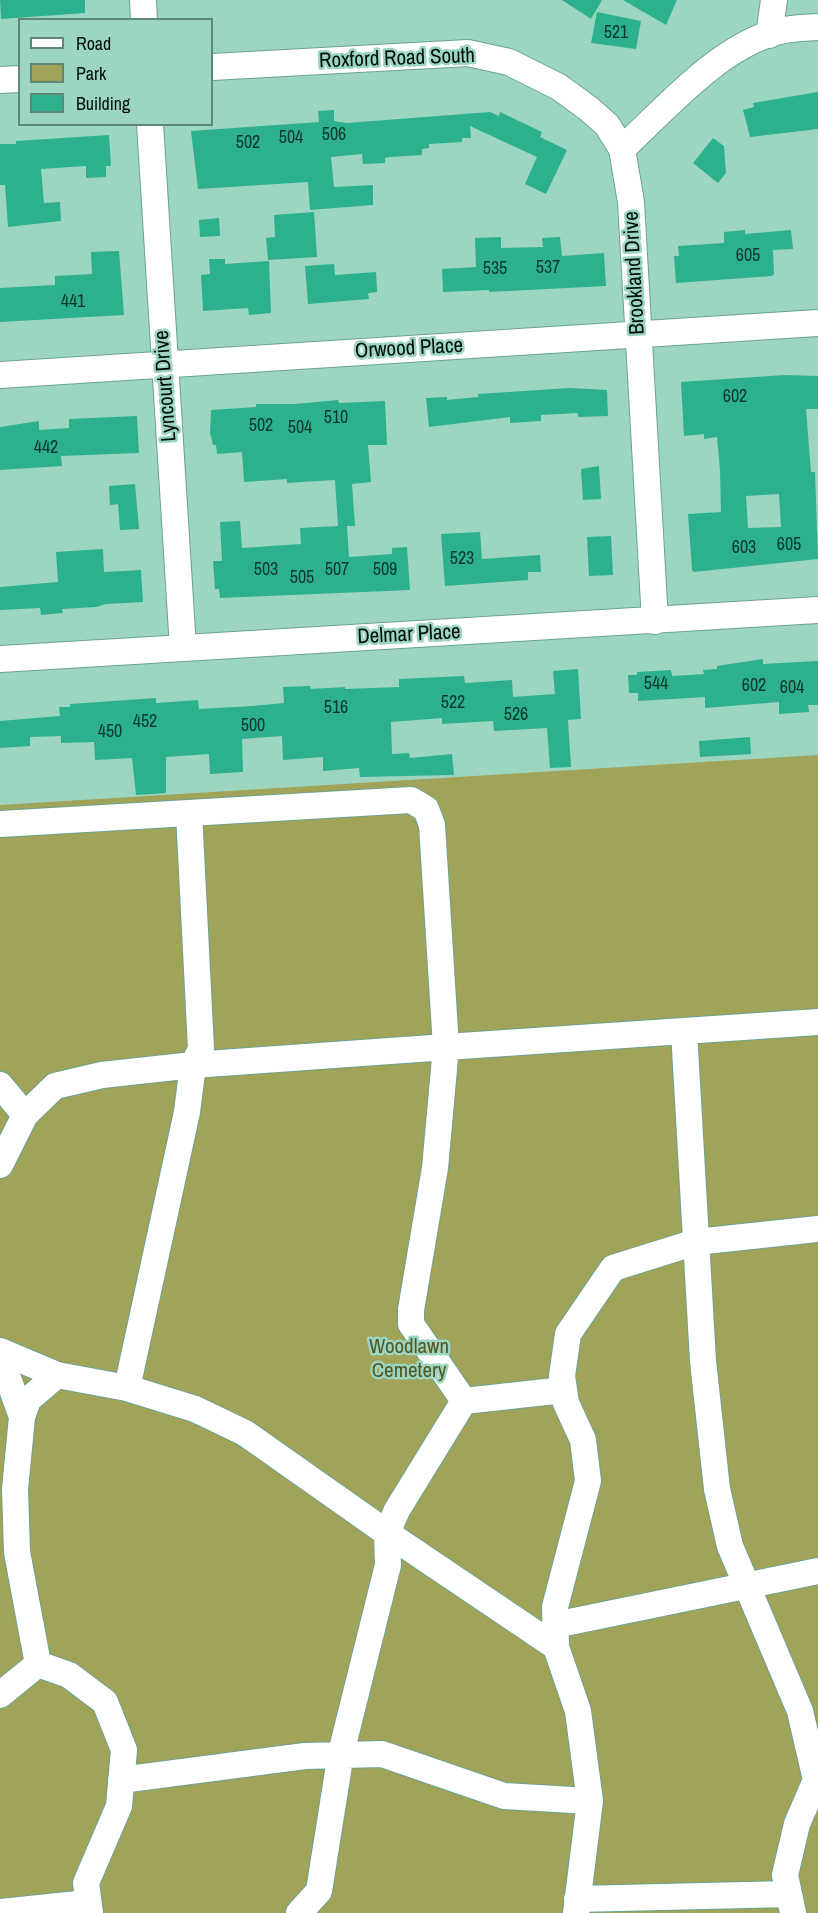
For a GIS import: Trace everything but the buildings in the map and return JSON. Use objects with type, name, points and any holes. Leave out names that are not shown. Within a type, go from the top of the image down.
[{"type":"street","points":[[143,0],[144,18]]},
{"type":"street","points":[[769,35],[774,0]]},
{"type":"street","points":[[622,149],[723,60],[747,44],[769,35],[818,27]]},
{"type":"street","name":"Roxford Road South","points":[[213,68],[468,53],[509,62],[559,87],[608,126],[622,149]]},
{"type":"street","points":[[0,80],[18,79]]},
{"type":"street","name":"Lyncourt Drive","points":[[150,126],[183,648]]},
{"type":"street","name":"Brookland Drive","points":[[622,149],[631,202],[655,621]]},
{"type":"street","name":"Orwood Place","points":[[0,375],[818,323]]},
{"type":"street","name":"Delmar Place","points":[[0,659],[818,610]]},
{"type":"street","points":[[0,824],[411,800],[426,809],[432,825],[446,1047],[435,1168],[411,1310],[411,1324],[464,1401]]},
{"type":"street","points":[[127,1388],[187,1112],[193,1065],[201,1049],[189,813]]},
{"type":"street","points":[[0,1165],[26,1115],[55,1086],[102,1075],[193,1065],[818,1022]]},
{"type":"street","points":[[684,1031],[696,1242],[703,1361],[717,1490],[730,1546],[800,1711],[817,1780],[796,1824],[785,1875],[791,1904],[576,1906],[590,1801],[578,1711],[556,1636],[555,1607],[588,1481],[583,1440],[566,1403],[562,1376],[568,1334],[613,1268],[696,1242],[818,1229]]},
{"type":"street","points":[[0,1085],[26,1115]]},
{"type":"street","points":[[0,1351],[57,1375],[127,1388],[195,1409],[245,1433],[387,1533],[556,1636],[818,1571]]},
{"type":"street","points":[[0,1366],[9,1381],[22,1416]]},
{"type":"street","points":[[38,1664],[17,1552],[15,1490],[22,1416],[28,1400],[57,1375]]},
{"type":"street","points":[[464,1401],[564,1390]]},
{"type":"street","points":[[299,1913],[319,1891],[341,1754],[388,1565],[387,1533],[397,1510],[464,1401]]},
{"type":"street","points":[[0,1695],[38,1664]]},
{"type":"street","points":[[0,1912],[89,1908],[86,1883],[119,1806],[124,1750],[105,1702],[69,1676],[38,1664]]},
{"type":"street","points":[[121,1780],[341,1754],[382,1754],[504,1796],[590,1801]]},
{"type":"green space","name":"Woodlawn Cemetery","points":[[818,755],[818,1913],[0,1913],[0,805]]}]
